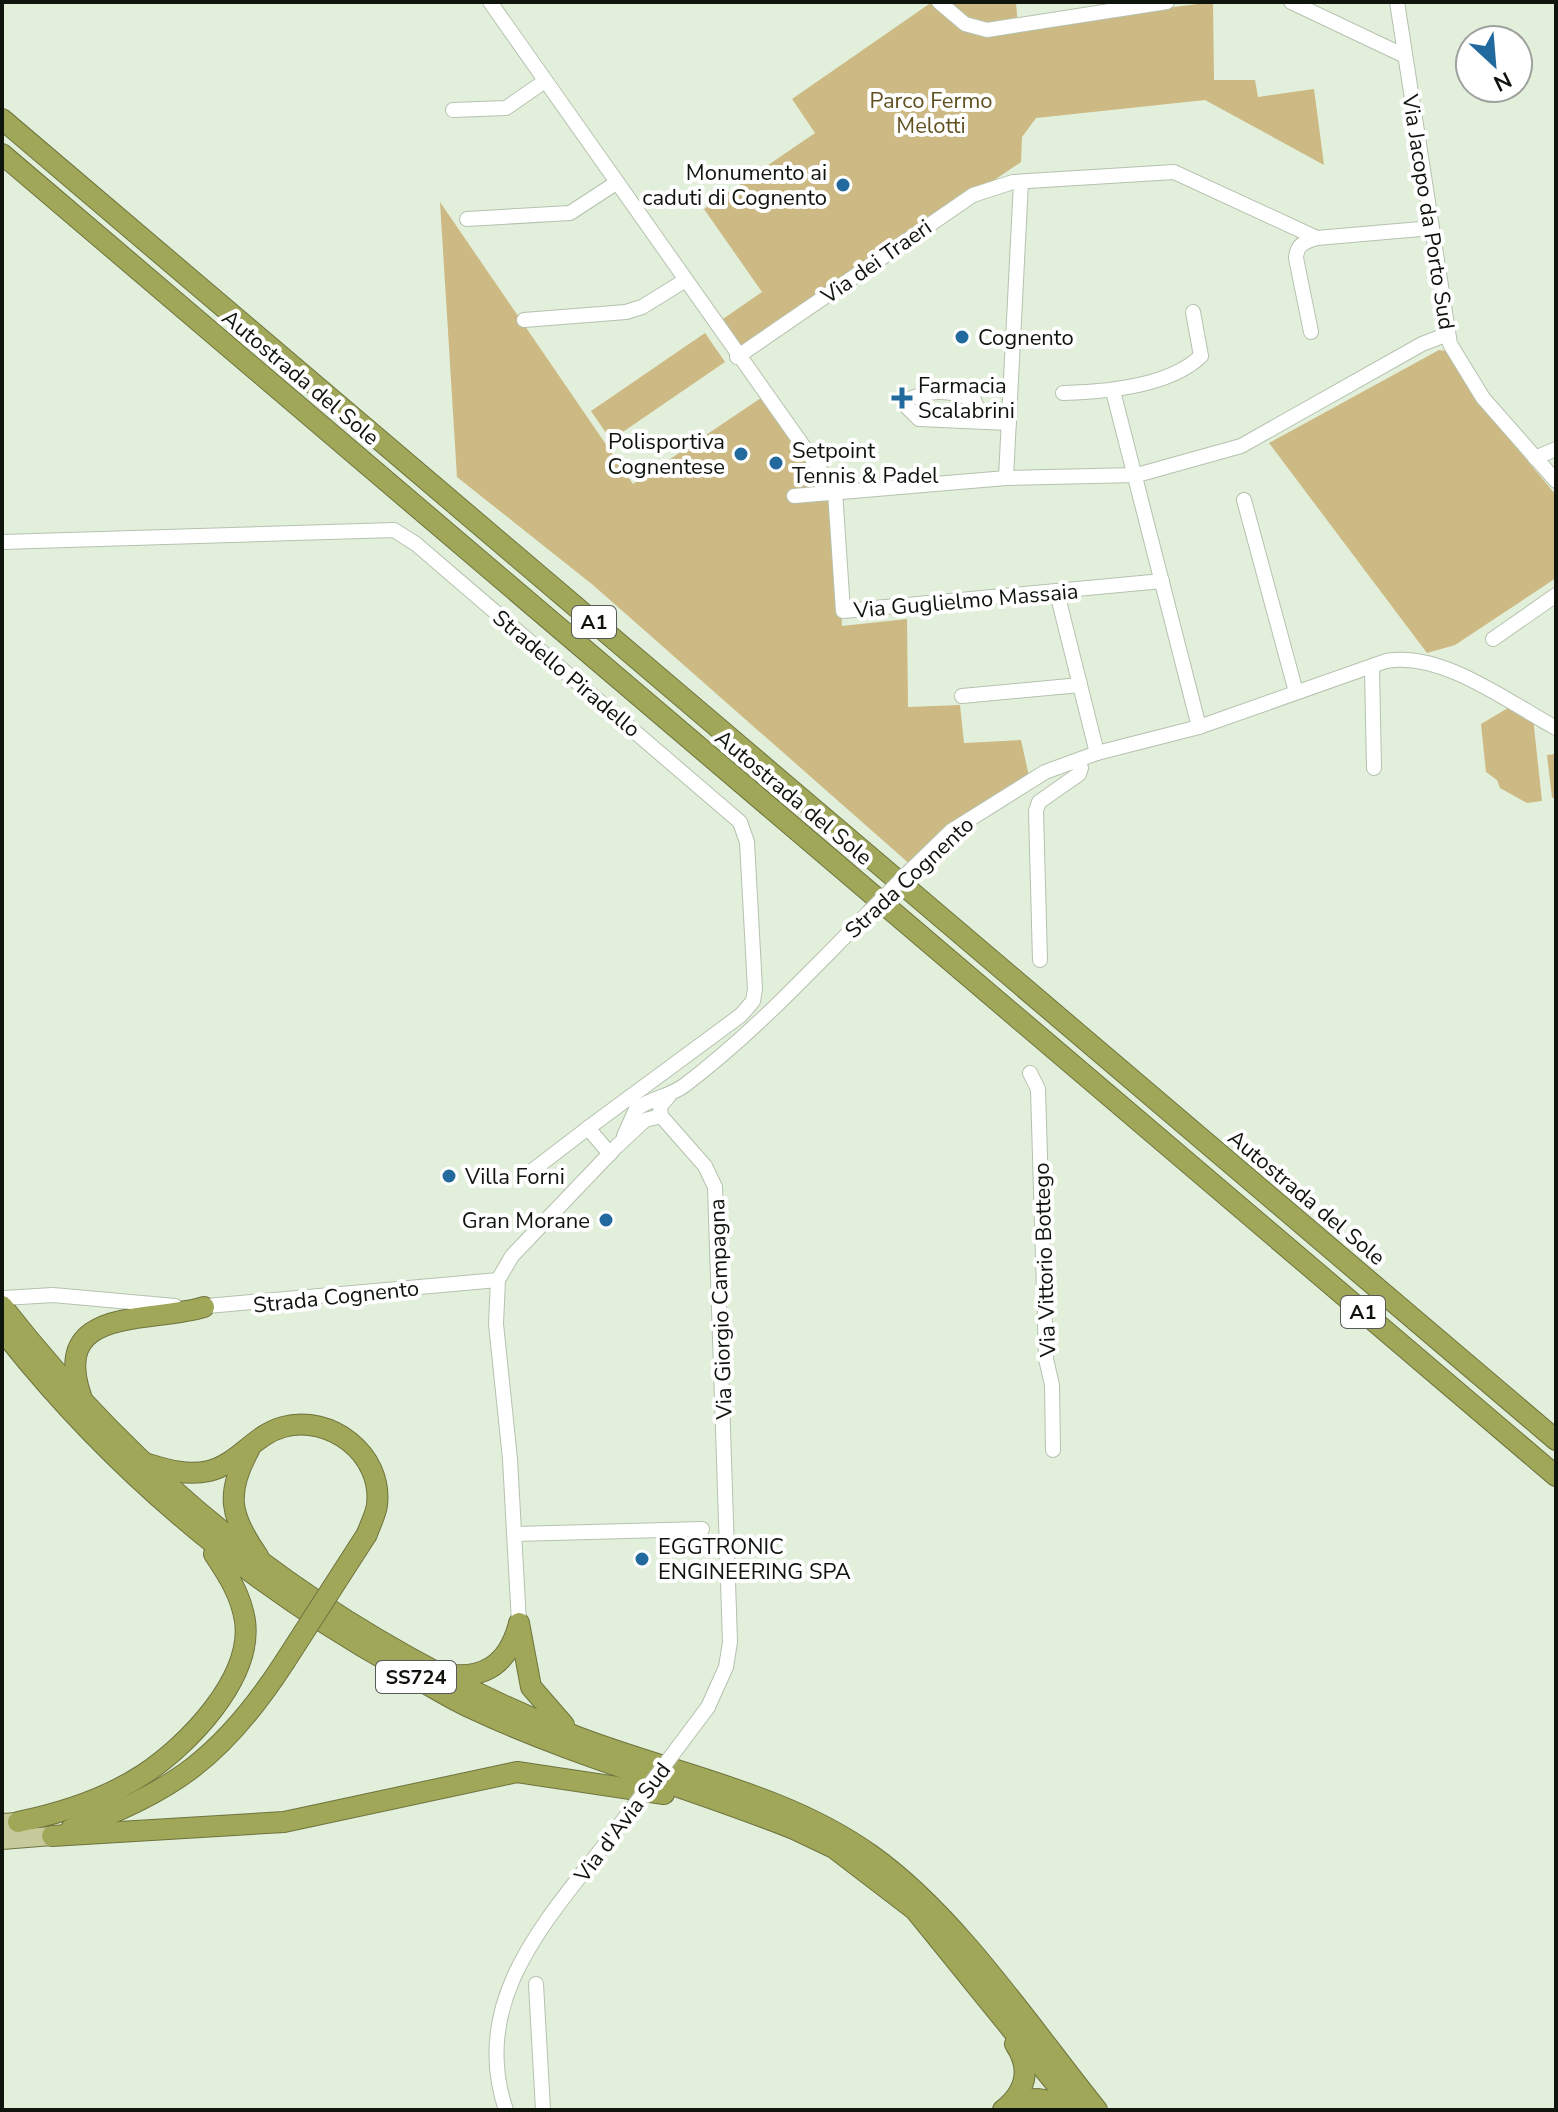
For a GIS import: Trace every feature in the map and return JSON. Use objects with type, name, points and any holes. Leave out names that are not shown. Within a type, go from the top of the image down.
[{"type":"highway","name":"Autostrada del Sole","points":[[2,119],[1556,1440]]},
{"type":"highway","name":"Autostrada del Sole","points":[[2,154],[1556,1476]]},
{"type":"highway","name":"SS724","points":[[3,1302],[53,1371],[140,1461],[227,1539],[264,1566],[434,1672],[834,1848],[892,1889],[935,1931],[1077,2110]]},
{"type":"highway","points":[[83,1403],[76,1383],[77,1358],[91,1331],[115,1320],[182,1314],[204,1307]]},
{"type":"highway","name":"SS724","points":[[2,1330],[43,1382],[105,1448],[200,1535],[344,1637],[468,1707],[679,1781],[796,1812],[838,1833],[900,1877],[958,1938],[1097,2110]]},
{"type":"highway","points":[[52,1836],[164,1789],[198,1766],[252,1712],[367,1534],[377,1504],[369,1463],[346,1438],[303,1424],[269,1432],[225,1465],[198,1473],[182,1473],[140,1461]]},
{"type":"highway","points":[[251,1448],[235,1480],[233,1504],[242,1530],[264,1566]]},
{"type":"highway","points":[[10,1823],[82,1804],[145,1773],[197,1726],[221,1699],[237,1671],[245,1622],[233,1584],[200,1535]]},
{"type":"highway","points":[[434,1672],[456,1676],[485,1673],[508,1653],[519,1623]]},
{"type":"highway","points":[[519,1623],[531,1687],[551,1714],[576,1736]]},
{"type":"highway","points":[[52,1836],[284,1822],[517,1772],[607,1784],[751,1812]]},
{"type":"highway","points":[[10,1823],[54,1823],[109,1814]]},
{"type":"highway","points":[[974,1980],[1020,2051],[1025,2065],[1026,2080],[1007,2107]]},
{"type":"highway","points":[[1007,2107],[1036,2098],[1055,2102],[1066,2110]]},
{"type":"main road","points":[[2,1840],[52,1836]]},
{"type":"street","points":[[490,2],[737,357],[835,491]]},
{"type":"street","points":[[939,2],[965,24],[987,30],[1167,2]]},
{"type":"street","points":[[1291,2],[1405,56]]},
{"type":"street","name":"Via Jacopo da Porto Sud","points":[[1397,2],[1448,334],[1468,378],[1556,481]]},
{"type":"street","points":[[453,110],[506,108],[545,81]]},
{"type":"street","name":"Via dei Traeri","points":[[737,357],[973,195],[1021,182],[1174,172],[1317,238],[1432,228]]},
{"type":"street","points":[[1006,478],[1021,182]]},
{"type":"street","points":[[467,219],[570,213],[616,183]]},
{"type":"street","points":[[1311,332],[1296,258],[1297,249],[1303,242],[1317,238]]},
{"type":"street","points":[[524,320],[626,312],[642,307],[684,281]]},
{"type":"street","points":[[1063,393],[1113,391],[1189,368],[1201,356],[1193,312]]},
{"type":"street","points":[[794,496],[1006,478],[1137,475],[1241,446],[1422,344],[1448,334]]},
{"type":"street","points":[[983,421],[974,400],[963,395],[932,391],[906,401],[905,405],[919,419],[1009,423]]},
{"type":"street","points":[[1113,391],[1137,475],[1199,727]]},
{"type":"street","points":[[1535,458],[1556,449]]},
{"type":"street","name":"Via Guglielmo Massaia","points":[[835,491],[843,611],[1162,581]]},
{"type":"street","points":[[1244,500],[1296,692]]},
{"type":"street","name":"Stradello Piradello","points":[[2,542],[394,530],[416,544],[740,822],[747,842],[755,989],[753,1001],[741,1015],[588,1128]]},
{"type":"street","points":[[1057,593],[1096,748]]},
{"type":"street","points":[[1493,639],[1556,595]]},
{"type":"street","name":"Strada Cognento","points":[[613,1150],[636,1109],[669,1096],[784,1000],[951,831],[987,805],[1045,772],[1078,761],[1096,748],[1199,727],[1394,659],[1419,659],[1504,698],[1556,728]]},
{"type":"street","points":[[1372,668],[1374,768]]},
{"type":"street","points":[[962,696],[1080,685]]},
{"type":"street","points":[[1040,960],[1036,811],[1039,802],[1079,774],[1081,768],[1078,761]]},
{"type":"street","name":"Via Vittorio Bottego","points":[[1030,1073],[1038,1089],[1046,1359],[1052,1385],[1053,1450]]},
{"type":"street","name":"Strada Cognento","points":[[3,1302],[53,1295],[204,1307],[498,1280],[512,1256],[613,1150],[645,1120],[660,1113],[669,1096]]},
{"type":"street","name":"Via Giorgio Campagna","points":[[660,1113],[705,1166],[715,1187],[727,1528]]},
{"type":"street","points":[[533,1170],[588,1128],[613,1150]]},
{"type":"street","points":[[498,1280],[496,1324],[515,1534],[519,1623]]},
{"type":"street","name":"Via d'Avia Sud","points":[[506,2110],[496,2065],[496,2039],[510,1979],[526,1951],[708,1707],[726,1667],[730,1642],[727,1528]]},
{"type":"street","points":[[515,1534],[702,1529]]},
{"type":"street","points":[[536,1984],[543,2110]]},
{"type":"green space","name":"Parco Fermo Melotti","points":[[932,2],[1016,2],[1018,27],[1213,2],[1214,80],[1255,80],[1258,97],[1314,89],[1324,165],[1205,100],[1036,118],[1022,137],[1021,162],[741,351],[720,321],[762,292],[704,209],[815,133],[792,99]]},
{"type":"green space","points":[[440,202],[633,484],[767,394],[836,492],[842,626],[907,619],[908,707],[960,705],[964,743],[1021,740],[1029,776],[965,816],[912,866],[593,585],[457,477]]},
{"type":"green space","points":[[705,333],[725,362],[611,440],[591,411]]},
{"type":"green space","points":[[1439,350],[1447,351],[1484,409],[1556,495],[1556,578],[1455,645],[1427,653],[1269,443]]},
{"type":"green space","points":[[1508,708],[1533,718],[1542,801],[1527,803],[1500,788],[1497,780],[1486,772],[1481,724]]},
{"type":"green space","points":[[1556,754],[1556,797],[1552,798],[1547,755]]},
{"type":"place","name":"Monumento ai caduti di Cognento","points":[[843,185]]},
{"type":"place","name":"Cognento","points":[[962,337]]},
{"type":"place","name":"Farmacia Scalabrini","points":[[902,398]]},
{"type":"place","name":"Polisportiva Cognentese","points":[[741,454]]},
{"type":"place","name":"Setpoint Tennis & Padel","points":[[776,463]]},
{"type":"place","name":"Villa Forni","points":[[449,1176]]},
{"type":"place","name":"Gran Morane","points":[[606,1220]]},
{"type":"place","name":"EGGTRONIC ENGINEERING SPA","points":[[642,1559]]}]
